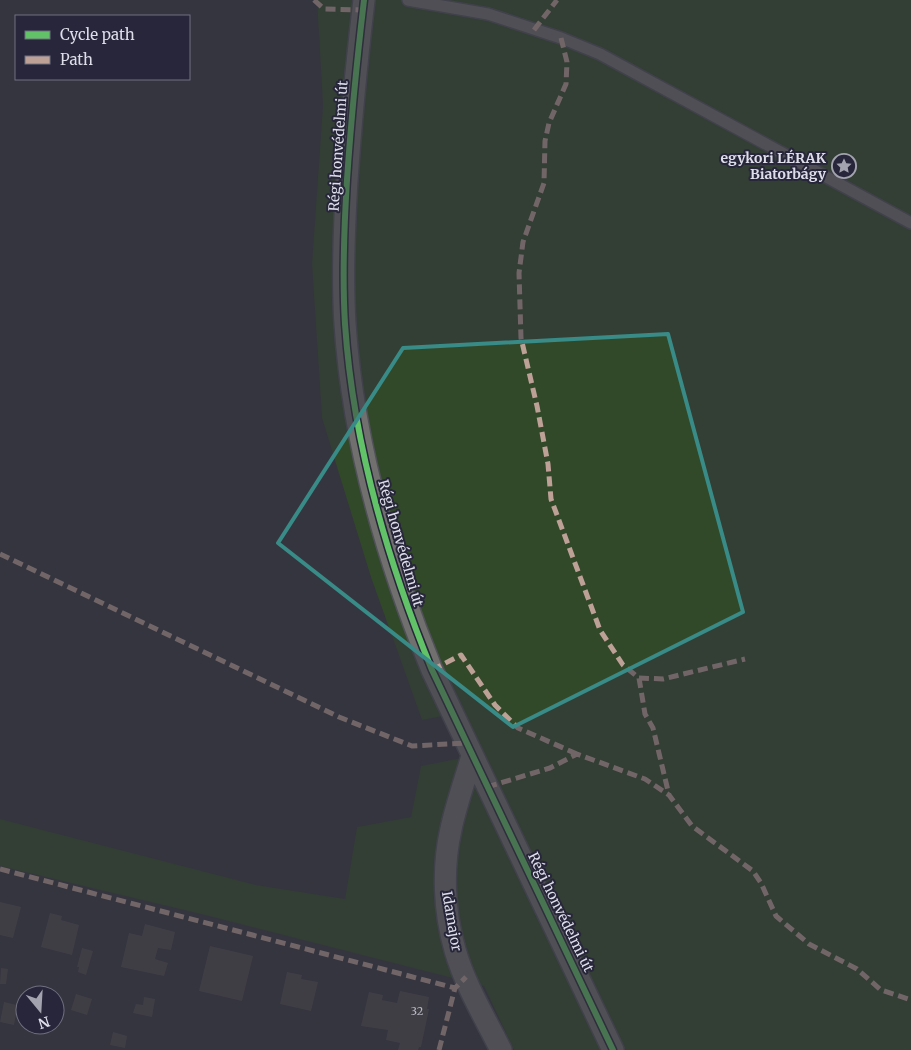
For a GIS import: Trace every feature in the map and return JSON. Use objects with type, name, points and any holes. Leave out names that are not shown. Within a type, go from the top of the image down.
[{"type":"street","name":"Régi honvédelmi út","points":[[364,0],[353,93],[344,236],[345,324],[355,412],[371,485],[407,608],[432,670],[613,1050]]},
{"type":"street","name":"Idamajor","points":[[472,756],[450,830],[446,877],[447,908],[455,950],[501,1050]]},
{"type":"lane","points":[[408,0],[488,14],[560,38],[600,54],[911,223]]},
{"type":"highlighted area","points":[[668,334],[743,612],[513,727],[278,543],[403,348]]},
{"type":"green space","points":[[317,0],[911,0],[911,1050],[514,1050],[484,986],[205,915],[0,866],[0,819],[256,885],[345,899],[357,827],[411,817],[421,766],[472,756],[453,714],[422,720],[371,577],[322,418],[312,264],[323,105]]},
{"type":"building","points":[[0,902],[21,907],[13,938],[0,935]]},
{"type":"building","points":[[50,913],[62,916],[61,920],[79,925],[72,955],[41,947]]},
{"type":"building","points":[[145,924],[175,932],[171,950],[158,948],[155,959],[168,963],[164,976],[121,967],[129,933],[142,936]]},
{"type":"building","points":[[210,946],[253,956],[242,1001],[199,991]]},
{"type":"building","points":[[82,948],[93,951],[86,975],[78,972],[79,967],[77,967]]},
{"type":"building","points":[[1,968],[8,969],[6,984],[0,984]]},
{"type":"building","points":[[287,972],[302,975],[301,979],[318,982],[311,1011],[280,1004]]},
{"type":"building","points":[[400,991],[429,997],[427,1009],[429,1009],[421,1047],[418,1050],[398,1050],[400,1043],[386,1040],[388,1030],[361,1026],[369,992],[383,995],[382,1000],[397,1003]]},
{"type":"building","points":[[76,994],[92,999],[87,1015],[71,1010]]},
{"type":"building","points":[[144,997],[155,999],[152,1017],[133,1013],[136,1004],[143,1005]]},
{"type":"building","points":[[4,1002],[15,1005],[14,1025],[0,1022]]},
{"type":"building","points":[[113,1032],[127,1036],[125,1048],[110,1045]]},
{"type":"marked path","points":[[314,0],[324,9],[363,10]]},
{"type":"marked path","points":[[534,30],[557,0]]},
{"type":"marked path","points":[[561,38],[567,62],[566,84],[549,123],[545,141],[544,183],[523,242],[519,273],[521,338],[548,464],[551,499],[600,630],[623,665],[639,678],[663,679],[745,659]]},
{"type":"marked path","points":[[0,554],[339,717],[412,746],[466,743]]},
{"type":"marked path","points":[[432,670],[461,655],[495,705],[518,728],[577,754]]},
{"type":"marked path","points":[[639,678],[645,714],[653,728],[669,795]]},
{"type":"marked path","points":[[487,787],[550,768],[577,754],[645,779],[669,795],[692,826],[753,871],[761,883],[776,916],[809,944],[857,969],[881,990],[911,1000]]},
{"type":"marked path","points":[[0,869],[455,988],[466,977]]},
{"type":"marked path","points":[[439,1050],[455,988]]},
{"type":"cycle path","points":[[364,0],[354,90],[345,216],[344,270],[344,306],[349,369],[364,457],[387,544],[432,670],[613,1050]]},
{"type":"place","name":"egykori LÉRAK Biatorbágy","points":[[844,166]]}]
